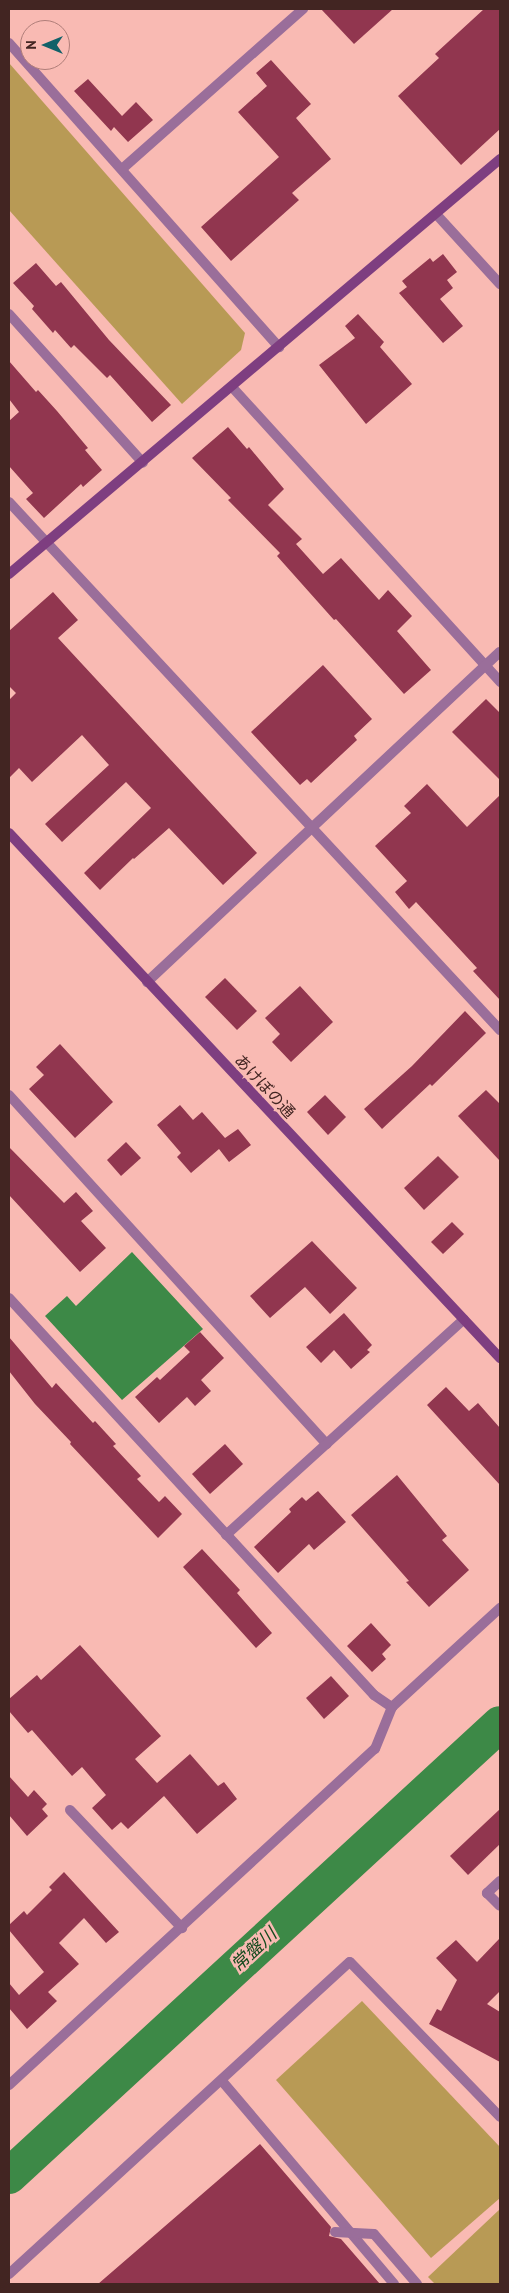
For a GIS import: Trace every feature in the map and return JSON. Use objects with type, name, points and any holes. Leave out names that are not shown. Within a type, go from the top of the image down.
[{"type":"street","points":[[122,169],[303,9]]},
{"type":"street","points":[[9,43],[279,347]]},
{"type":"street","points":[[9,574],[143,463],[500,159]]},
{"type":"street","points":[[436,214],[500,284]]},
{"type":"street","points":[[9,314],[143,463]]},
{"type":"street","points":[[232,387],[500,682]]},
{"type":"street","points":[[9,502],[46,544],[500,1030]]},
{"type":"street","points":[[147,982],[500,652]]},
{"type":"street","name":"あけぼの通","points":[[9,833],[500,1358]]},
{"type":"street","points":[[9,1096],[327,1444]]},
{"type":"street","points":[[9,1298],[374,1695],[392,1707]]},
{"type":"street","points":[[226,1535],[464,1319]]},
{"type":"street","points":[[9,2085],[182,1928],[374,1749],[392,1707],[500,1608]]},
{"type":"street","points":[[70,1810],[182,1928]]},
{"type":"street","points":[[500,1881],[487,1893],[500,1906]]},
{"type":"street","points":[[9,2274],[350,1962],[500,2117]]},
{"type":"street","points":[[222,2081],[394,2284]]},
{"type":"street","points":[[336,2232],[374,2234],[417,2284]]},
{"type":"shaded area","points":[[9,63],[245,333],[241,350],[182,404],[9,210]]},
{"type":"shaded area","points":[[132,1252],[203,1329],[122,1400],[45,1316],[67,1296],[76,1306]]},
{"type":"shaded area","points":[[362,2001],[500,2147],[500,2198],[431,2258],[276,2080]]},
{"type":"shaded area","points":[[500,2209],[500,2284],[435,2284],[428,2277]]},
{"type":"building","points":[[321,9],[393,9],[354,44]]},
{"type":"building","points":[[484,9],[500,9],[500,129],[461,165],[398,96],[439,58],[435,54]]},
{"type":"building","points":[[271,60],[311,104],[296,118],[331,159],[292,193],[299,200],[231,261],[201,227],[279,157],[238,112],[267,86],[256,73]]},
{"type":"building","points":[[88,79],[122,116],[136,102],[153,120],[128,142],[114,127],[111,131],[74,91]]},
{"type":"building","points":[[443,254],[457,272],[447,280],[453,288],[440,299],[463,326],[443,343],[399,293],[407,287],[402,281],[430,258],[433,262]]},
{"type":"building","points":[[36,263],[56,286],[61,282],[109,340],[171,405],[152,422],[110,375],[107,378],[74,345],[71,348],[55,330],[53,333],[32,309],[34,306],[13,283]]},
{"type":"building","points":[[358,314],[384,342],[380,347],[412,384],[366,424],[319,365],[355,338],[345,326]]},
{"type":"building","points":[[9,361],[36,392],[38,390],[57,411],[88,448],[85,450],[102,470],[83,487],[81,484],[44,518],[26,499],[33,493],[9,466],[9,421],[19,412],[9,399]]},
{"type":"building","points":[[228,427],[247,449],[249,447],[284,489],[268,505],[302,539],[296,544],[323,574],[341,558],[379,600],[388,590],[412,616],[397,631],[431,670],[404,694],[336,619],[334,620],[277,556],[280,553],[228,500],[231,498],[192,458]]},
{"type":"building","points":[[53,592],[78,620],[58,638],[257,853],[223,885],[169,828],[133,858],[100,890],[84,873],[151,808],[126,782],[62,842],[45,824],[109,765],[82,735],[32,782],[19,768],[9,778],[9,700],[16,693],[9,686],[9,631]]},
{"type":"building","points":[[323,665],[372,719],[354,736],[357,740],[311,783],[307,779],[300,785],[251,732]]},
{"type":"building","points":[[486,699],[500,713],[500,780],[452,732]]},
{"type":"building","points":[[427,784],[467,827],[500,795],[500,1000],[473,971],[477,968],[416,902],[409,909],[395,892],[407,881],[375,846],[411,813],[404,806]]},
{"type":"building","points":[[225,978],[257,1011],[237,1030],[205,997]]},
{"type":"building","points":[[300,986],[333,1022],[291,1062],[272,1042],[280,1034],[265,1018]]},
{"type":"building","points":[[465,1011],[486,1033],[432,1086],[430,1084],[382,1129],[364,1109],[412,1066]]},
{"type":"building","points":[[60,1044],[113,1102],[75,1138],[29,1089],[44,1075],[36,1067]]},
{"type":"building","points":[[486,1090],[500,1104],[500,1161],[458,1116]]},
{"type":"building","points":[[325,1095],[346,1117],[328,1135],[307,1112]]},
{"type":"building","points":[[180,1105],[193,1120],[202,1112],[225,1138],[238,1129],[251,1145],[229,1162],[219,1149],[191,1173],[177,1157],[181,1153],[157,1125]]},
{"type":"building","points":[[126,1142],[141,1158],[121,1176],[107,1160]]},
{"type":"building","points":[[9,1147],[64,1203],[76,1192],[93,1211],[81,1221],[106,1248],[80,1272],[9,1195]]},
{"type":"building","points":[[438,1156],[459,1177],[424,1210],[404,1188]]},
{"type":"building","points":[[452,1222],[464,1234],[443,1254],[431,1242]]},
{"type":"building","points":[[312,1241],[357,1288],[330,1314],[305,1287],[270,1318],[250,1296]]},
{"type":"building","points":[[344,1313],[372,1345],[367,1350],[370,1352],[351,1369],[334,1350],[321,1363],[306,1347]]},
{"type":"building","points":[[200,1332],[224,1358],[201,1380],[211,1391],[195,1406],[187,1397],[159,1423],[135,1397],[157,1377],[160,1380],[190,1352],[184,1346]]},
{"type":"building","points":[[9,1337],[52,1388],[56,1383],[93,1423],[95,1421],[116,1444],[113,1446],[141,1476],[137,1479],[159,1502],[165,1496],[182,1514],[158,1538],[70,1444],[71,1442],[35,1404],[9,1371]]},
{"type":"building","points":[[446,1387],[469,1411],[478,1403],[500,1428],[500,1485],[427,1405]]},
{"type":"building","points":[[225,1444],[243,1464],[210,1494],[192,1474]]},
{"type":"building","points":[[397,1475],[447,1536],[442,1540],[469,1570],[429,1607],[406,1582],[409,1581],[351,1515]]},
{"type":"building","points":[[318,1491],[346,1522],[314,1550],[309,1544],[278,1573],[254,1547],[291,1512],[289,1509],[302,1497],[306,1501]]},
{"type":"building","points":[[202,1549],[240,1590],[237,1593],[272,1633],[256,1648],[183,1567]]},
{"type":"building","points":[[371,1623],[391,1645],[382,1654],[386,1659],[372,1672],[347,1646]]},
{"type":"building","points":[[80,1645],[161,1736],[135,1759],[157,1783],[190,1754],[218,1786],[224,1782],[237,1799],[197,1834],[164,1796],[128,1829],[121,1822],[112,1830],[92,1808],[106,1795],[82,1767],[72,1776],[32,1730],[28,1733],[9,1711],[9,1699],[37,1675],[41,1680]]},
{"type":"building","points":[[331,1676],[349,1696],[324,1719],[306,1698]]},
{"type":"building","points":[[9,1776],[28,1797],[34,1790],[47,1804],[42,1809],[48,1816],[27,1836],[9,1815]]},
{"type":"building","points":[[500,1809],[500,1844],[468,1875],[450,1856]]},
{"type":"building","points":[[64,1872],[119,1932],[106,1943],[84,1918],[59,1943],[79,1964],[48,1992],[57,2001],[27,2029],[9,2008],[9,1983],[19,1995],[44,1972],[9,1930],[9,1925],[24,1911],[27,1915],[52,1890],[49,1887]]},
{"type":"building","points":[[500,1938],[500,1991],[487,2004],[500,2012],[500,2062],[429,2024],[437,2009],[441,2011],[457,1980],[436,1958],[456,1940],[477,1962]]},
{"type":"building","points":[[260,2144],[331,2227],[329,2236],[341,2239],[380,2284],[98,2284]]},
{"type":"waterway","name":"常盤川","points":[[9,2176],[500,1724]]}]
